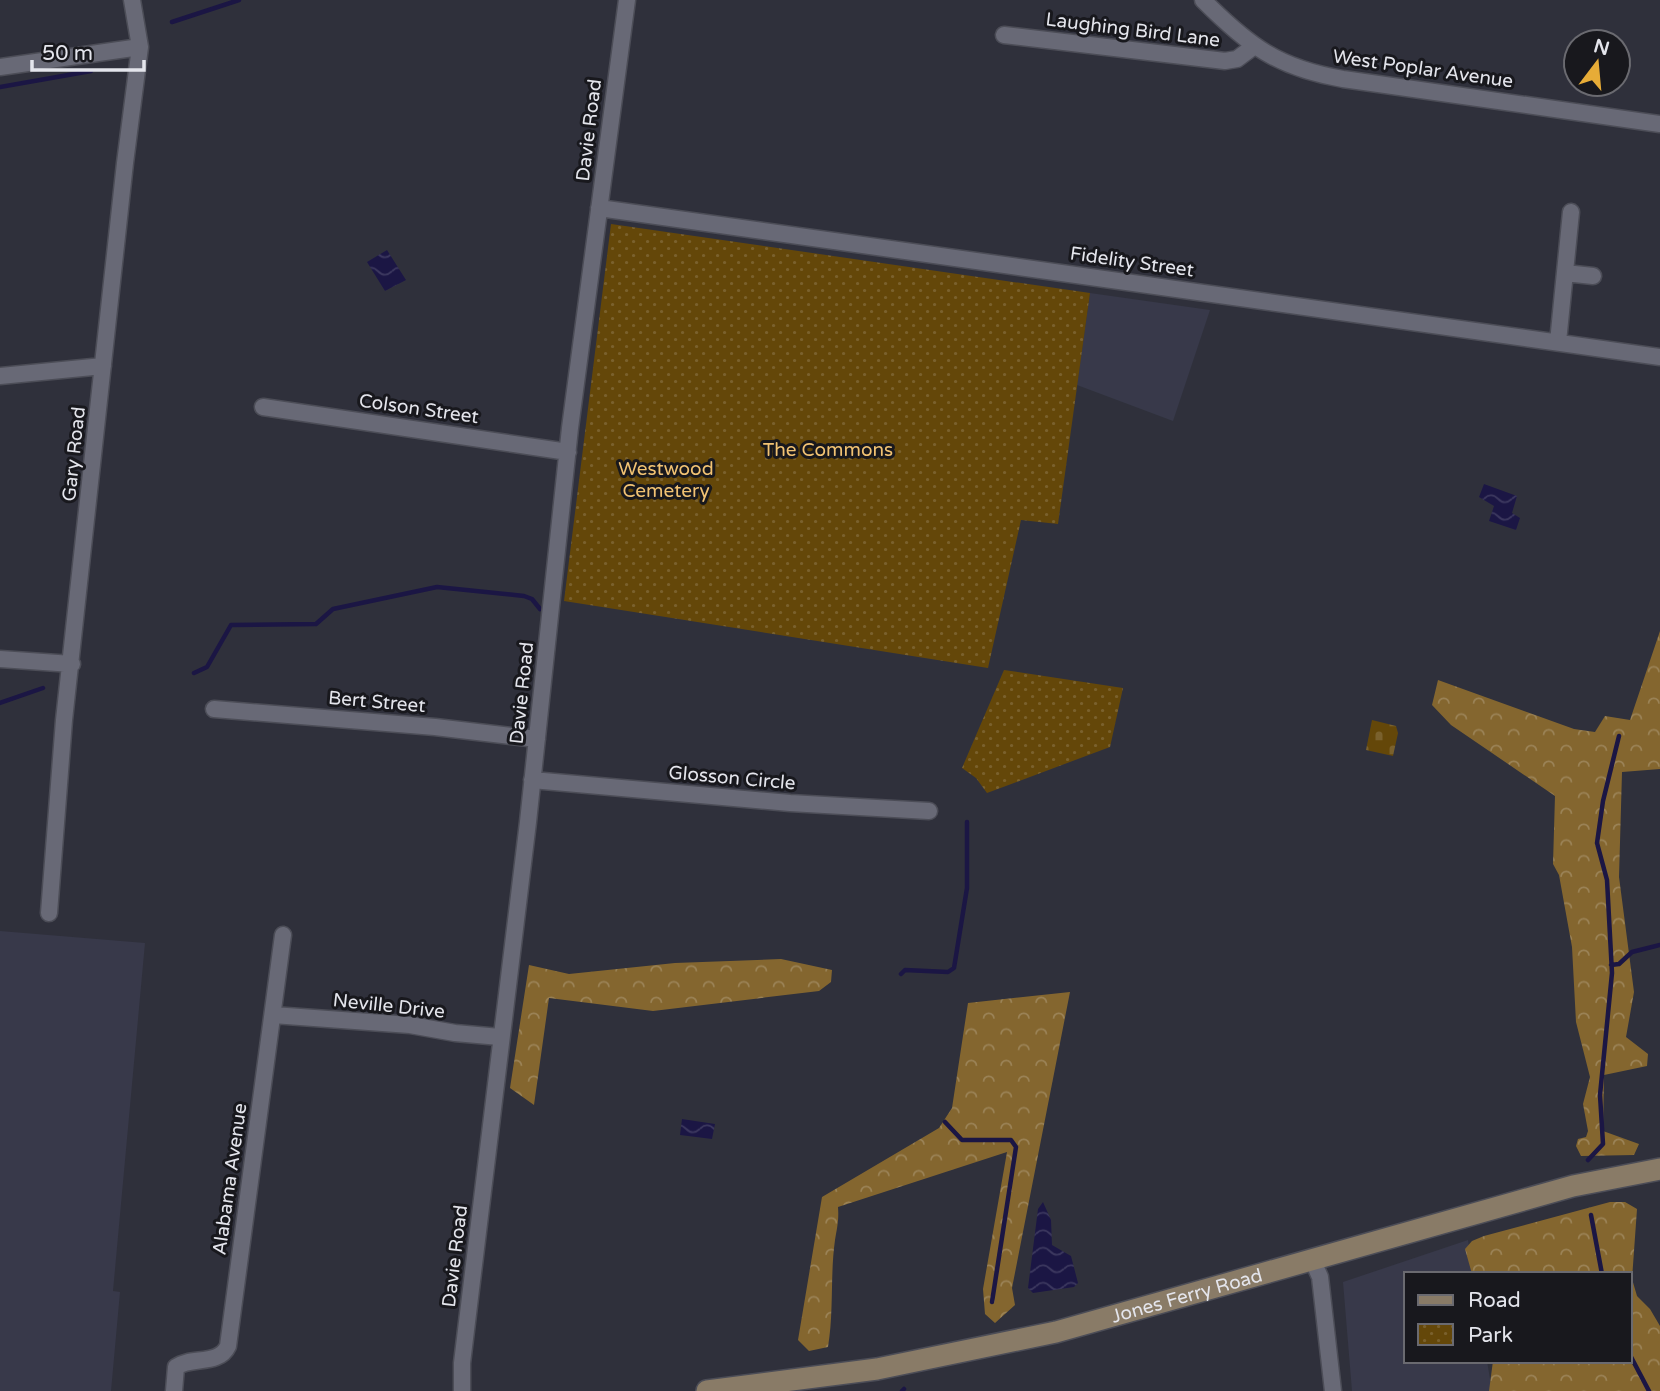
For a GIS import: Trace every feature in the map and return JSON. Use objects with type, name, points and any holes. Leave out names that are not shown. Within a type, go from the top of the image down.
[{"type":"main road","name":"Jones Ferry Road","points":[[707,1391],[877,1369],[991,1347],[1067,1329],[1573,1186],[1660,1169]]},
{"type":"street","name":"Gary Road","points":[[49,913],[64,720],[140,47],[132,0]]},
{"type":"street","name":"Davie Road","points":[[462,1391],[462,1363],[537,739],[568,453],[627,0]]},
{"type":"street","name":"West Poplar Avenue","points":[[1203,0],[1253,47],[1288,66],[1320,75],[1660,124]]},
{"type":"street","name":"Laughing Bird Lane","points":[[1004,35],[1225,61],[1237,59],[1253,47]]},
{"type":"street","points":[[0,67],[140,47]]},
{"type":"street","name":"Fidelity Street","points":[[599,208],[1660,357]]},
{"type":"street","points":[[1558,342],[1571,212]]},
{"type":"street","points":[[1566,273],[1592,275]]},
{"type":"street","points":[[0,376],[103,366]]},
{"type":"street","name":"Colson Street","points":[[263,407],[568,453]]},
{"type":"street","points":[[0,659],[72,664]]},
{"type":"street","name":"Bert Street","points":[[214,709],[435,727],[537,739]]},
{"type":"street","name":"Glosson Circle","points":[[532,779],[790,803],[929,811]]},
{"type":"street","name":"Alabama Avenue","points":[[174,1391],[176,1367],[181,1363],[217,1357],[228,1346],[283,935]]},
{"type":"street","name":"Neville Drive","points":[[273,1015],[410,1025],[500,1037]]},
{"type":"street","points":[[1312,1259],[1320,1276],[1333,1391]]},
{"type":"shaded area","points":[[1090,293],[1210,310],[1173,421],[1077,385]]},
{"type":"shaded area","points":[[0,931],[145,943],[113,1291],[120,1292],[111,1391],[0,1391]]},
{"type":"shaded area","points":[[1468,1240],[1473,1272],[1404,1272],[1404,1363],[1487,1363],[1492,1391],[1352,1391],[1343,1282]]},
{"type":"green space","name":"The Commons","points":[[611,224],[1090,293],[1058,524],[1021,520],[988,668],[564,601]]},
{"type":"green space","points":[[1660,631],[1660,769],[1622,772],[1619,877],[1634,992],[1626,1037],[1648,1054],[1647,1066],[1604,1075],[1603,1131],[1639,1144],[1634,1155],[1581,1156],[1576,1146],[1578,1139],[1586,1137],[1588,1131],[1583,1104],[1590,1077],[1576,1022],[1572,947],[1559,875],[1553,864],[1555,796],[1451,725],[1432,705],[1438,680],[1574,729],[1595,732],[1605,716],[1630,720]]},
{"type":"green space","points":[[1004,670],[1123,688],[1110,747],[987,793],[976,778],[962,768]]},
{"type":"green space","points":[[1372,720],[1396,726],[1398,733],[1393,756],[1366,750]]},
{"type":"green space","points":[[781,959],[832,970],[831,982],[819,991],[653,1011],[549,998],[534,1105],[510,1088],[529,965],[569,974],[675,963]]},
{"type":"green space","points":[[1070,992],[1012,1288],[1015,1305],[995,1323],[985,1314],[983,1289],[1007,1152],[838,1207],[828,1347],[809,1351],[798,1340],[822,1197],[939,1128],[952,1108],[968,1003]]},
{"type":"green space","points":[[1610,1202],[1625,1202],[1637,1209],[1632,1279],[1632,1272],[1471,1272],[1465,1249],[1472,1241]]},
{"type":"green space","points":[[1632,1279],[1637,1296],[1650,1309],[1660,1326],[1660,1391],[1489,1391],[1493,1363],[1632,1363]]},
{"type":"water","points":[[387,250],[406,280],[385,291],[367,262]]},
{"type":"water","points":[[1484,484],[1517,496],[1512,513],[1520,518],[1516,530],[1489,521],[1494,506],[1479,497]]},
{"type":"water","points":[[682,1119],[715,1124],[712,1139],[680,1135]]},
{"type":"water","points":[[1043,1202],[1051,1220],[1052,1245],[1071,1256],[1078,1283],[1074,1287],[1033,1293],[1028,1288],[1038,1209]]},
{"type":"waterway","points":[[172,22],[239,0]]},
{"type":"waterway","points":[[0,87],[91,71]]},
{"type":"waterway","points":[[194,673],[207,667],[231,625],[316,624],[333,609],[437,587],[524,596],[532,599],[540,609]]},
{"type":"waterway","points":[[0,703],[43,688]]},
{"type":"waterway","points":[[1588,1160],[1603,1144],[1600,1095],[1612,973],[1607,880],[1597,843],[1603,801],[1619,736]]},
{"type":"waterway","points":[[901,974],[905,970],[948,972],[954,968],[967,888],[967,822]]},
{"type":"waterway","points":[[1611,965],[1619,964],[1632,952],[1660,945]]},
{"type":"waterway","points":[[945,1122],[962,1140],[1011,1140],[1016,1147],[992,1302]]},
{"type":"waterway","points":[[1591,1215],[1602,1272]]},
{"type":"waterway","points":[[1632,1359],[1649,1391]]},
{"type":"park label","name":"Westwood Cemetery","points":[[666,479]]}]
